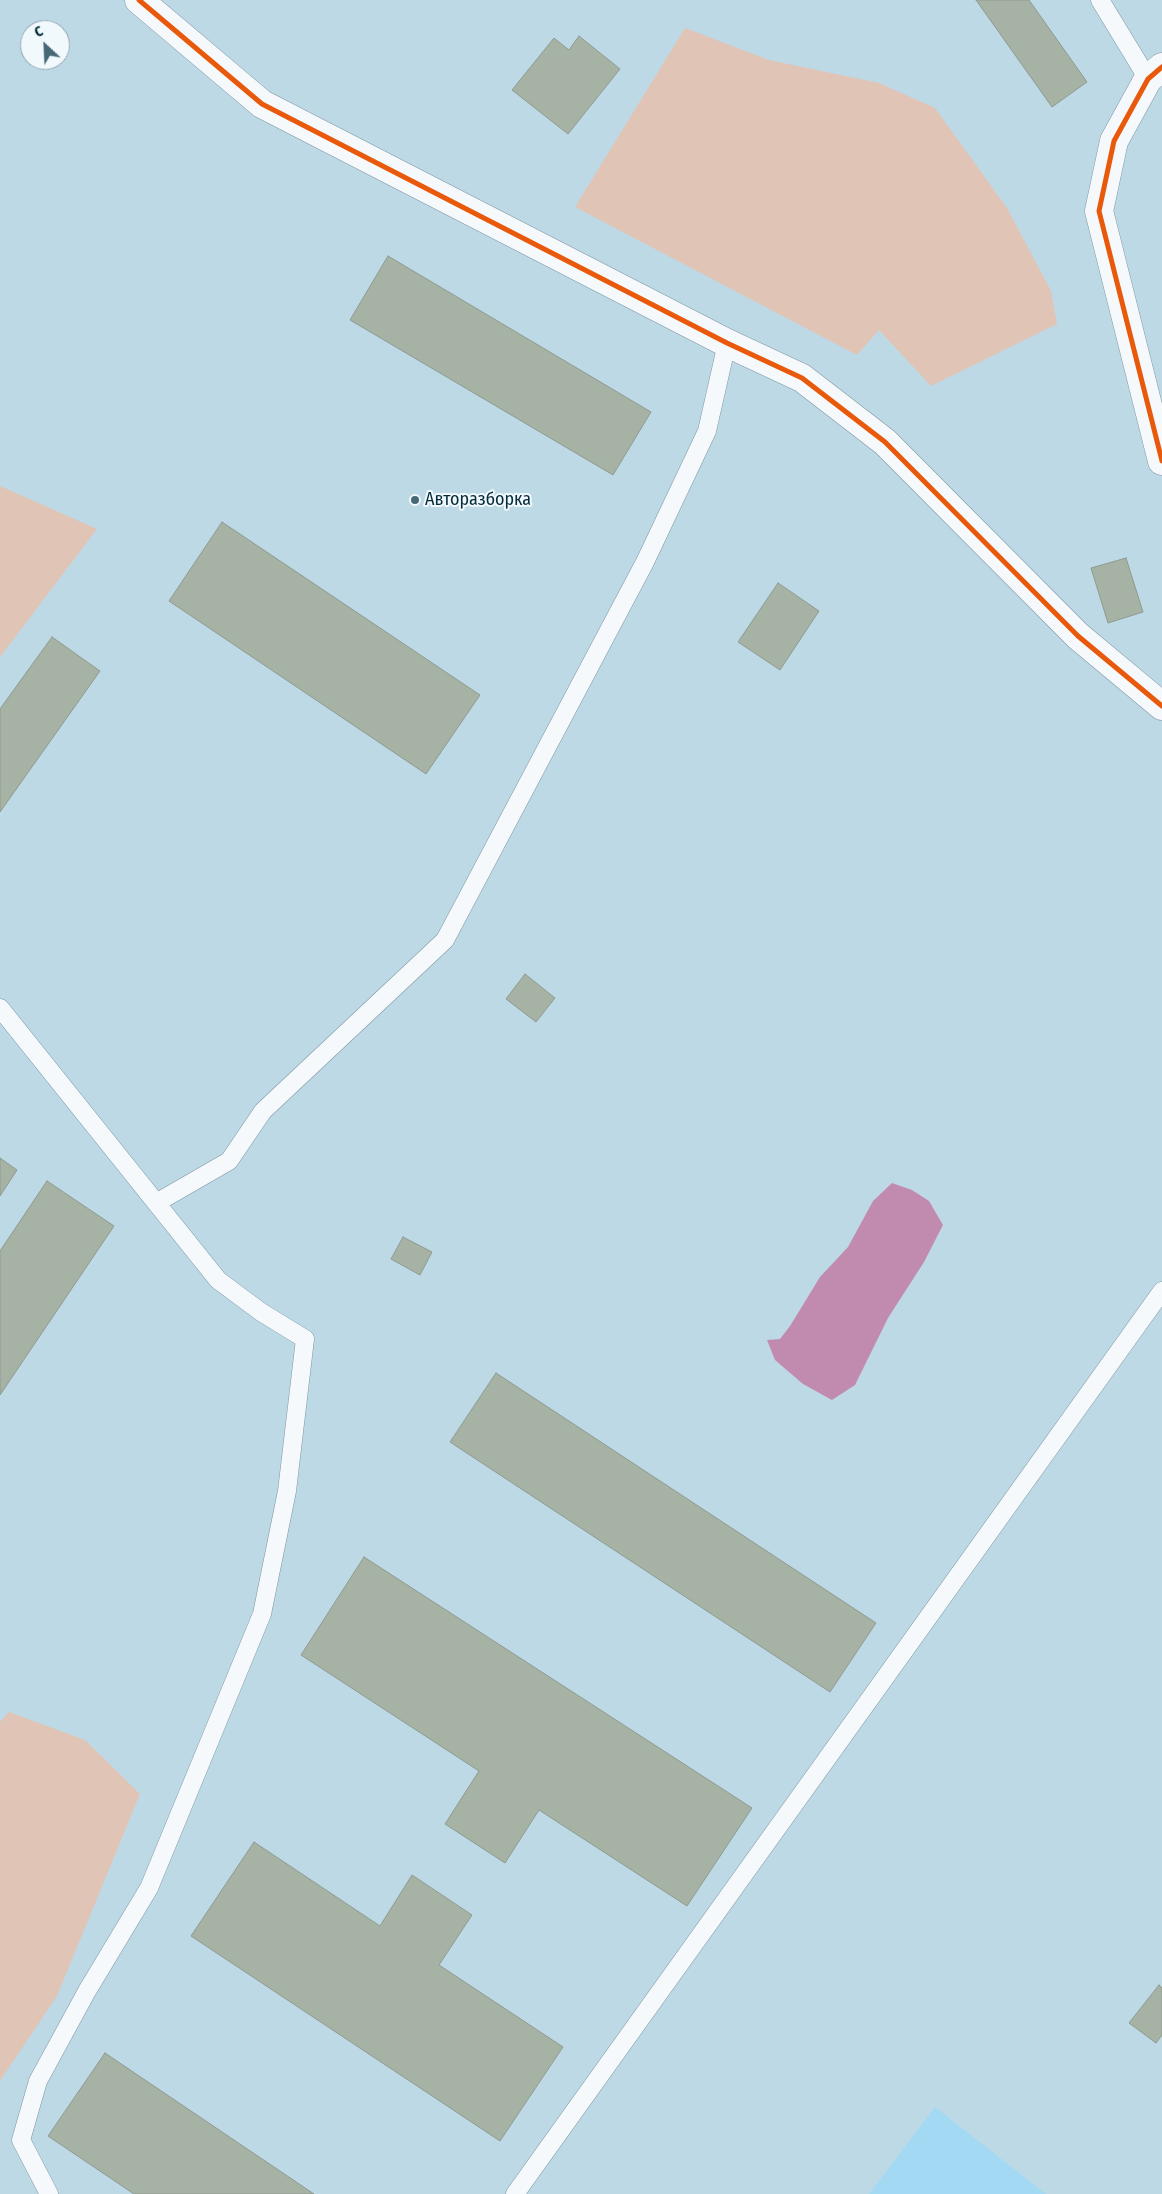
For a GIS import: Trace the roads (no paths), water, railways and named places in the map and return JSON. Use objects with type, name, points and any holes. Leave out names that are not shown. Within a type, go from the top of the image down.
[{"type":"street","points":[[139,0],[262,104],[727,343],[802,378],[885,442],[1078,636],[1162,706]]},
{"type":"street","points":[[1155,73],[1114,141],[1099,211],[1162,460]]},
{"type":"lane","points":[[1100,0],[1155,73]]},
{"type":"lane","points":[[156,1203],[229,1161],[263,1111],[445,940],[645,562],[707,431],[727,343]]},
{"type":"lane","points":[[0,1008],[218,1280],[261,1312],[305,1339],[287,1492],[262,1614],[149,1888],[87,1991],[38,2081],[22,2140],[49,2194]]},
{"type":"lane","points":[[515,2194],[1162,1291]]},
{"type":"place","name":"Авторазборка","points":[[415,500]]}]
